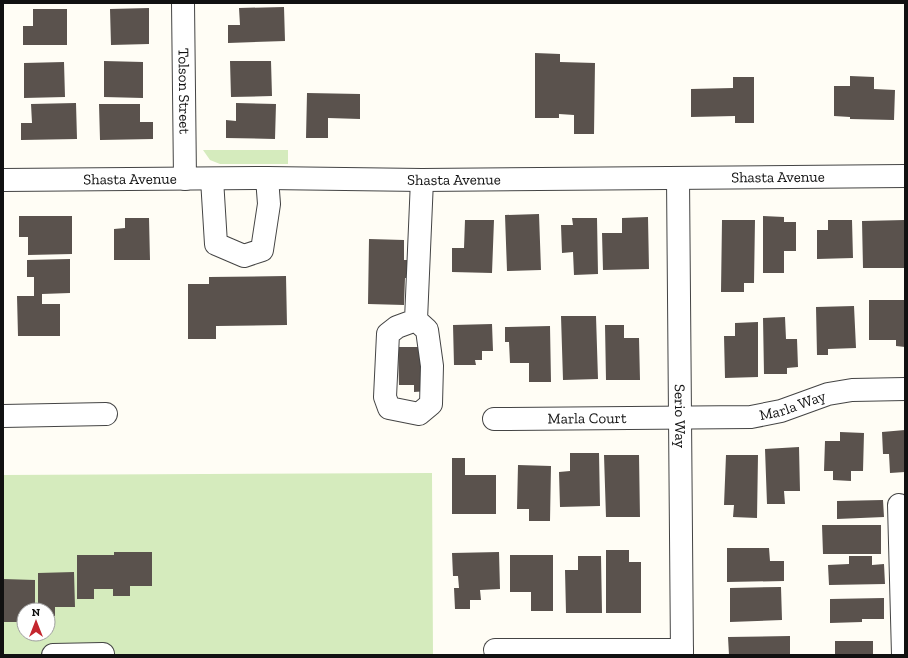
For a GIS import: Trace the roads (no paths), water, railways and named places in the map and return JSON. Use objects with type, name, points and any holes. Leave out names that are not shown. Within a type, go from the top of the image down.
[{"type":"street","name":"Tolson Street","points":[[183,3],[185,179]]},
{"type":"street","name":"Shasta Avenue","points":[[3,180],[267,178],[422,180],[905,176]]},
{"type":"street","points":[[212,179],[216,244],[244,256],[262,250],[269,204],[267,178]]},
{"type":"street","name":"Serio Way","points":[[678,178],[682,652]]},
{"type":"street","points":[[416,320],[422,180]]},
{"type":"street","name":"Marla Way","points":[[680,418],[751,417],[781,411],[828,394],[852,390],[905,389]]},
{"type":"street","points":[[3,416],[106,414]]},
{"type":"street","name":"Marla Court","points":[[494,419],[680,418]]},
{"type":"street","points":[[899,505],[903,574],[903,655]]},
{"type":"street","points":[[495,650],[682,652]]},
{"type":"street","points":[[53,655],[103,654]]}]
